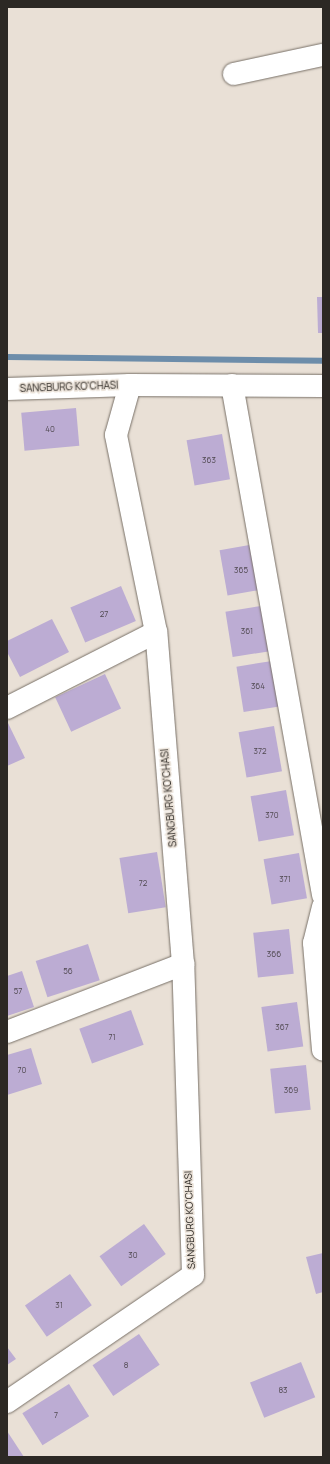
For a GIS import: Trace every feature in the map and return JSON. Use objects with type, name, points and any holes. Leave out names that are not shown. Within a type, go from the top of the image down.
[{"type":"street","points":[[234,74],[323,55]]},
{"type":"street","name":"SANGBURG KO'CHASI","points":[[7,1402],[193,1275],[183,964],[156,632],[116,435],[130,385]]},
{"type":"street","name":"SANGBURG KO'CHASI","points":[[7,389],[130,385],[323,386]]},
{"type":"street","points":[[240,385],[323,895]]},
{"type":"street","points":[[7,708],[156,632]]},
{"type":"street","points":[[323,907],[314,943],[323,1050]]},
{"type":"street","points":[[7,1032],[183,964]]},
{"type":"building","points":[[317,297],[323,297],[323,333],[318,333]]},
{"type":"building","points":[[76,408],[79,446],[25,451],[21,413]]},
{"type":"building","points":[[222,434],[230,479],[195,486],[187,440]]},
{"type":"building","points":[[255,544],[263,589],[228,596],[220,550]]},
{"type":"building","points":[[121,586],[136,621],[85,642],[70,607]]},
{"type":"building","points":[[261,606],[268,651],[233,657],[225,612]]},
{"type":"building","points":[[52,619],[69,652],[20,677],[7,652],[7,641]]},
{"type":"building","points":[[272,661],[279,706],[244,712],[236,667]]},
{"type":"building","points":[[105,674],[121,708],[71,732],[55,697]]},
{"type":"building","points":[[8,723],[25,758],[7,766],[7,724]]},
{"type":"building","points":[[274,726],[282,771],[247,778],[239,732]]},
{"type":"building","points":[[286,790],[294,835],[259,842],[251,796]]},
{"type":"building","points":[[157,852],[166,907],[128,913],[119,858]]},
{"type":"building","points":[[299,853],[307,898],[272,905],[264,859]]},
{"type":"building","points":[[289,929],[294,974],[258,978],[253,933]]},
{"type":"building","points":[[88,944],[100,980],[47,997],[36,961]]},
{"type":"building","points":[[22,971],[34,1007],[7,1016],[7,976]]},
{"type":"building","points":[[297,1002],[303,1047],[268,1052],[261,1007]]},
{"type":"building","points":[[131,1010],[144,1045],[92,1064],[79,1029]]},
{"type":"building","points":[[31,1048],[42,1084],[7,1095],[7,1055]]},
{"type":"building","points":[[306,1065],[311,1110],[275,1114],[270,1069]]},
{"type":"building","points":[[144,1224],[166,1254],[121,1286],[100,1256]]},
{"type":"building","points":[[323,1253],[323,1292],[316,1294],[306,1257]]},
{"type":"building","points":[[70,1274],[92,1305],[47,1337],[25,1306]]},
{"type":"building","points":[[139,1334],[160,1365],[113,1396],[93,1365]]},
{"type":"building","points":[[7,1347],[16,1359],[7,1365]]},
{"type":"building","points":[[301,1362],[315,1397],[264,1418],[250,1383]]},
{"type":"building","points":[[69,1384],[89,1416],[42,1445],[22,1413]]},
{"type":"building","points":[[7,1431],[24,1457],[7,1457]]},
{"type":"waterway","points":[[7,357],[323,361]]}]
